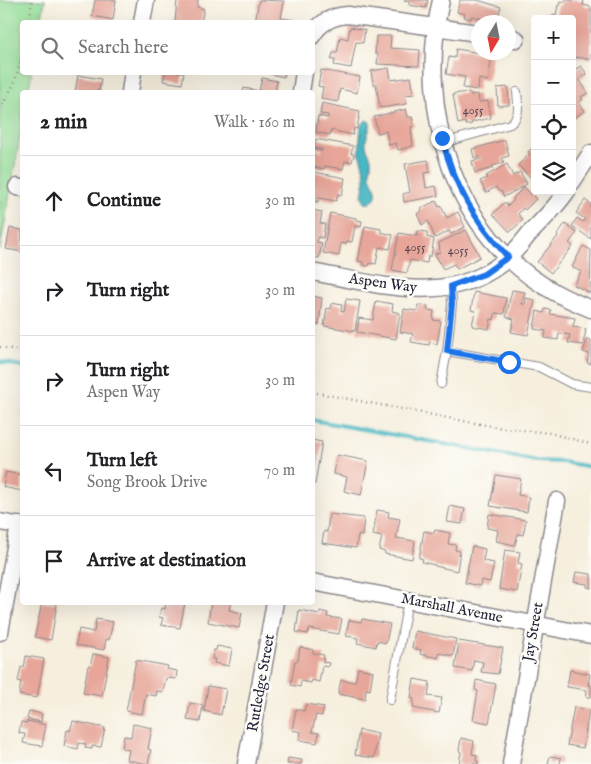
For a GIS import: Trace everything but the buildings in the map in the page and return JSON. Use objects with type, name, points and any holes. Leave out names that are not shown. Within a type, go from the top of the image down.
[{"type":"street","points":[[142,20],[146,0]]},
{"type":"street","points":[[441,0],[433,54],[433,83],[443,143],[452,173],[465,200],[489,235],[508,257],[556,294],[591,309]]},
{"type":"street","points":[[315,32],[327,20],[341,15],[356,15],[471,32]]},
{"type":"street","points":[[130,90],[133,75]]},
{"type":"street","points":[[301,90],[304,75]]},
{"type":"street","points":[[576,176],[591,153]]},
{"type":"street","name":"Aspen Way","points":[[315,273],[404,288],[426,290],[451,286],[484,274],[508,257],[564,195]]},
{"type":"street","name":"Jay Street","points":[[511,764],[556,501]]},
{"type":"street","points":[[0,522],[20,526]]},
{"type":"street","points":[[0,632],[20,531]]},
{"type":"street","name":"Marshall Avenue","points":[[315,583],[591,635]]},
{"type":"street","name":"Rutledge Street","points":[[246,764],[274,605]]},
{"type":"lane","points":[[443,143],[510,124],[518,115],[517,92]]},
{"type":"lane","points":[[441,384],[452,304],[451,286]]},
{"type":"lane","points":[[447,351],[539,367],[572,384],[591,387]]},
{"type":"lane","points":[[390,700],[408,600]]},
{"type":"path","points":[[29,20],[32,0]]},
{"type":"path","points":[[0,109],[14,84],[20,64]]},
{"type":"path","points":[[0,347],[20,351]]},
{"type":"path","points":[[315,393],[496,426],[550,432],[591,444]]},
{"type":"green space","points":[[0,0],[45,0],[41,20],[20,20],[20,75],[32,75],[28,90],[20,90],[20,136],[0,250]]},
{"type":"water","points":[[366,120],[370,122],[366,144],[371,159],[370,175],[376,189],[376,196],[370,203],[365,203],[362,196],[365,180],[359,152],[361,125]]},
{"type":"waterway","points":[[0,362],[20,366]]},
{"type":"waterway","points":[[315,421],[537,461],[563,462],[591,467]]},
{"type":"route","points":[[442,138],[452,173],[465,200],[477,220],[508,257],[484,274],[470,281],[451,286],[452,304],[447,351],[509,362]]}]
